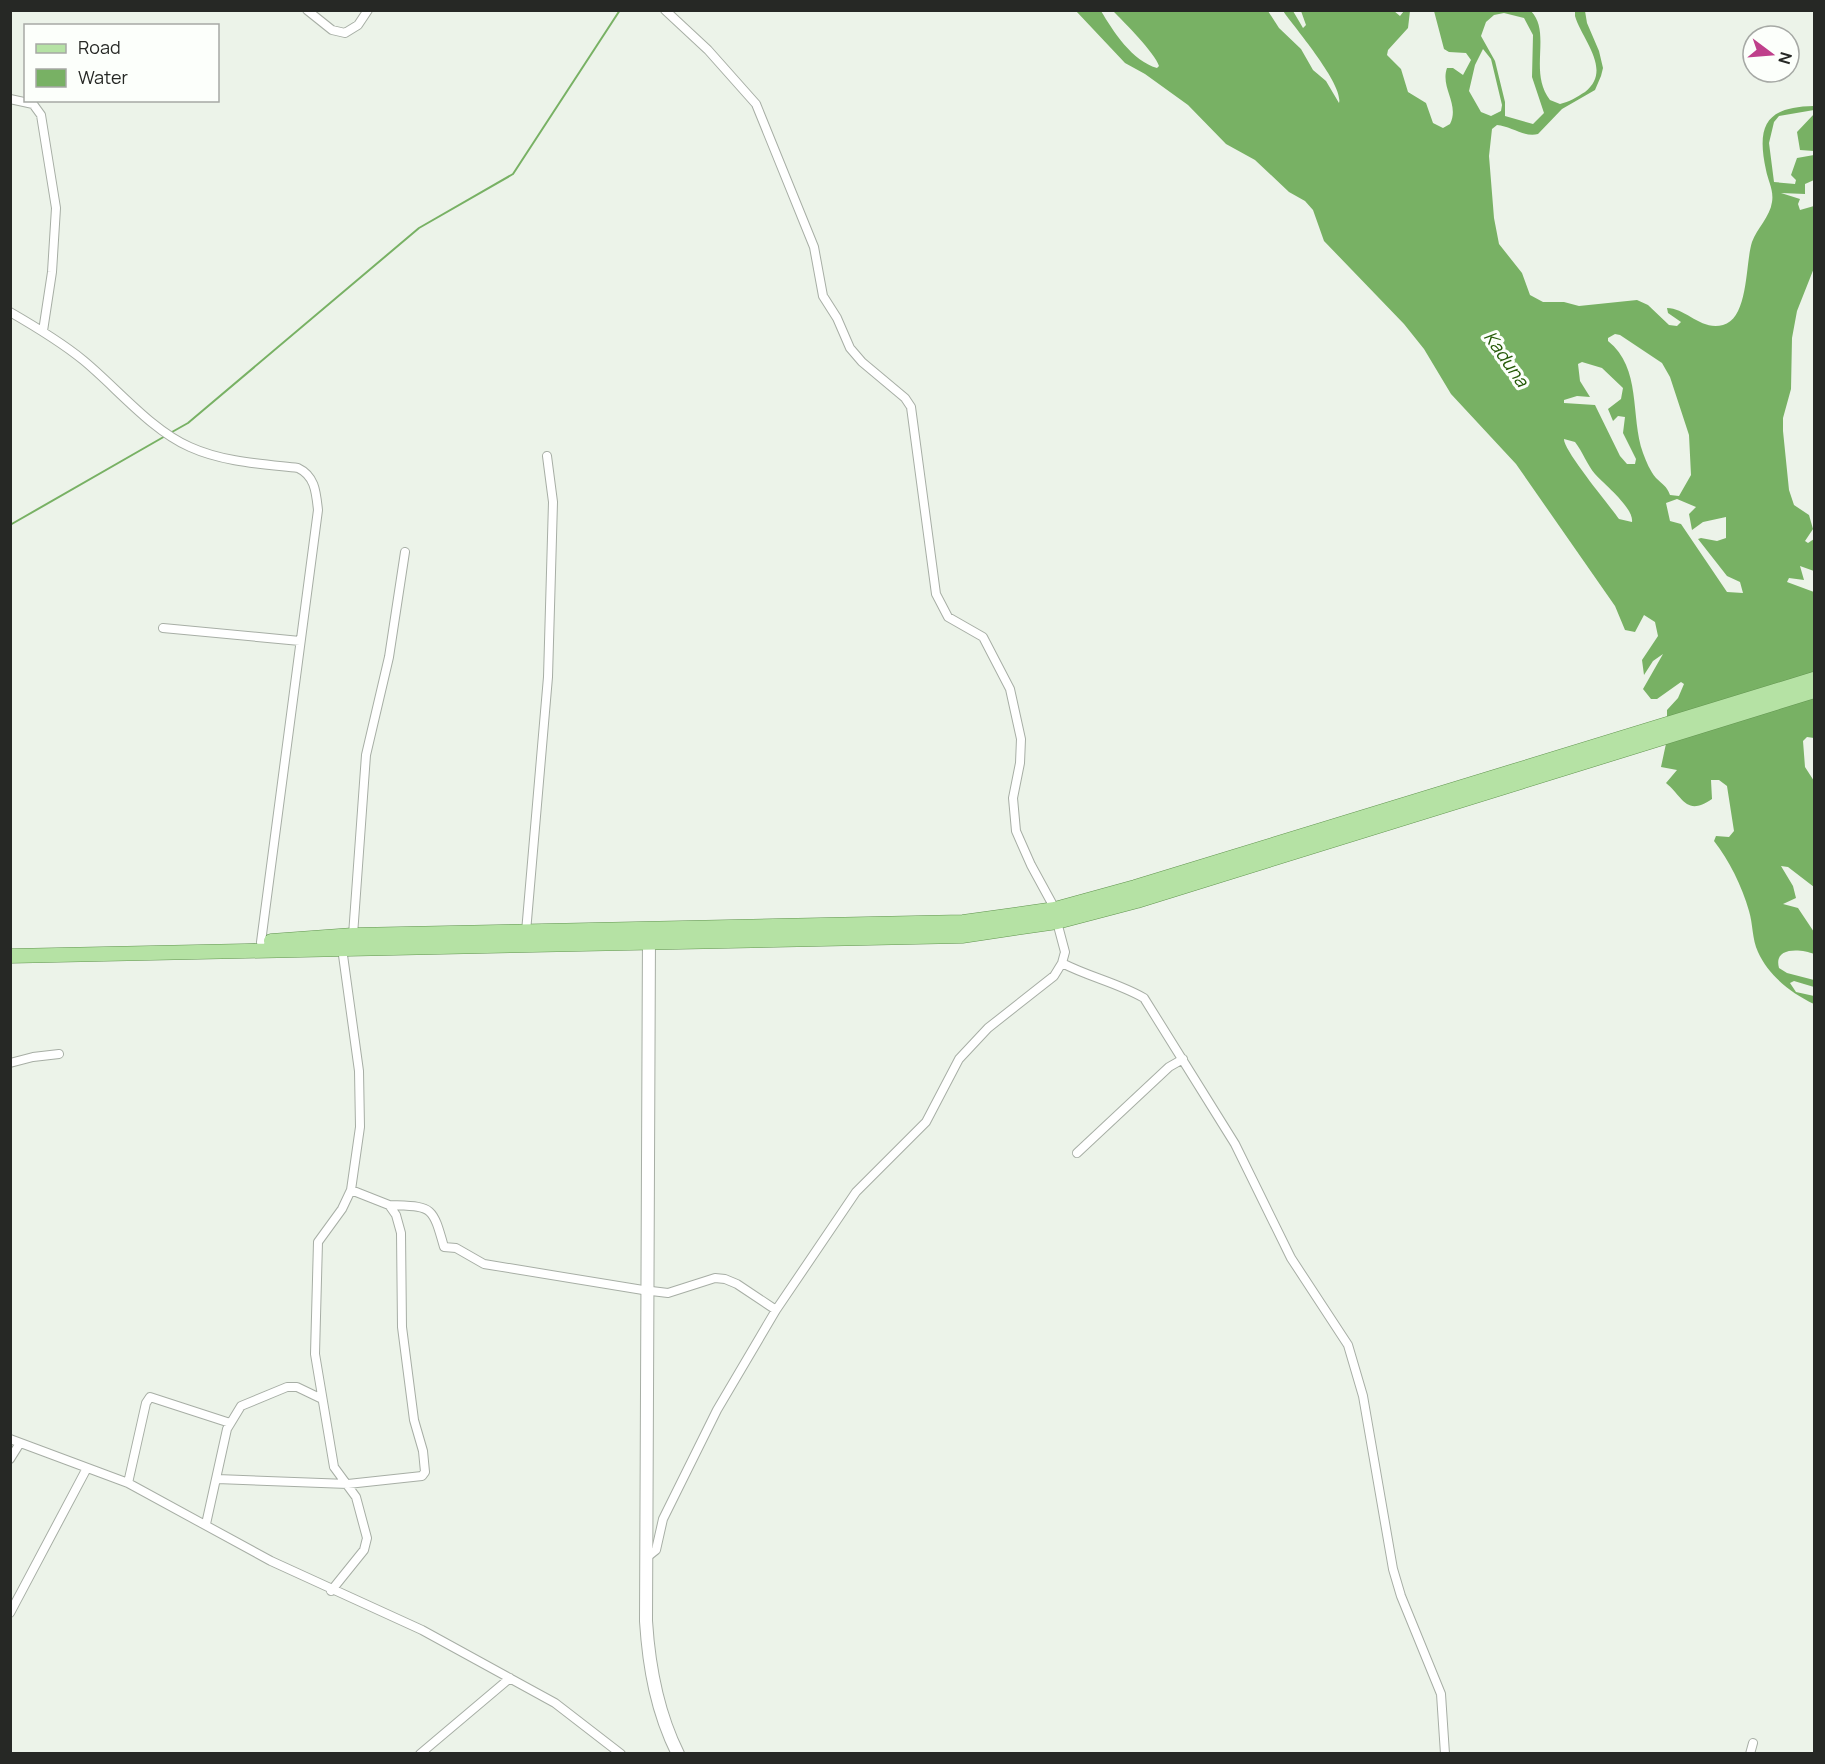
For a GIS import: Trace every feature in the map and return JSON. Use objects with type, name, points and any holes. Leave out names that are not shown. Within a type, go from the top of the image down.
[{"type":"main road","points":[[1646,737],[1815,679]]},
{"type":"main road","points":[[10,956],[342,948],[963,922],[1056,916],[1135,887],[1646,737],[1815,691]]},
{"type":"main road","points":[[10,947],[261,942],[353,934],[526,932],[649,936]]},
{"type":"main road","points":[[649,936],[646,1558],[648,1653],[658,1704],[678,1754]]},
{"type":"street","points":[[307,10],[332,30],[345,33],[358,26],[368,10]]},
{"type":"street","points":[[646,1558],[656,1550],[663,1519],[717,1410],[776,1310],[856,1192],[926,1122],[959,1059],[987,1028],[1053,976],[1062,963],[1065,952],[1056,916],[1016,831],[1013,798],[1020,763],[1021,739],[1010,688],[983,637],[948,617],[936,594],[911,407],[905,398],[862,363],[850,348],[837,318],[823,296],[814,247],[756,104],[708,50],[665,10]]},
{"type":"street","points":[[10,99],[33,104],[41,115],[56,208],[52,272],[43,331]]},
{"type":"street","points":[[10,312],[43,331],[83,360],[163,430],[188,447],[244,462],[298,468],[306,472],[314,482],[318,510],[261,942]]},
{"type":"street","points":[[526,932],[548,677],[553,502],[547,456]]},
{"type":"street","points":[[353,934],[366,755],[389,657],[405,552]]},
{"type":"street","points":[[163,628],[300,641]]},
{"type":"street","points":[[331,1591],[364,1550],[367,1538],[356,1497],[334,1467],[315,1354],[318,1242],[342,1209],[351,1190],[360,1127],[359,1071],[342,948]]},
{"type":"street","points":[[1062,963],[1089,976],[1123,986],[1144,998],[1235,1144],[1291,1258],[1348,1345],[1363,1396],[1393,1569],[1401,1596],[1441,1694],[1445,1754]]},
{"type":"street","points":[[10,1063],[59,1054]]},
{"type":"street","points":[[1077,1153],[1169,1066],[1184,1059]]},
{"type":"street","points":[[351,1190],[389,1205],[420,1206],[430,1210],[436,1218],[444,1247],[456,1248],[484,1264],[668,1293],[715,1278],[724,1279],[737,1284],[776,1310]]},
{"type":"street","points":[[217,1479],[348,1484],[422,1476],[426,1468],[414,1420],[402,1327],[401,1233],[396,1215],[389,1205]]},
{"type":"street","points":[[206,1524],[230,1423],[241,1406],[287,1387],[297,1387],[322,1399]]},
{"type":"street","points":[[128,1483],[146,1403],[150,1397],[230,1423]]},
{"type":"street","points":[[10,1439],[128,1483],[271,1561],[331,1591],[422,1630],[555,1703],[621,1754]]},
{"type":"street","points":[[10,1459],[20,1443]]},
{"type":"street","points":[[10,1613],[87,1468]]},
{"type":"street","points":[[420,1754],[510,1678]]},
{"type":"street","points":[[1750,1754],[1753,1743]]},
{"type":"water","name":"Kaduna","points":[[1076,11],[1101,11],[1117,36],[1131,52],[1157,68],[1159,66],[1152,53],[1113,11],[1268,11],[1279,28],[1301,49],[1313,70],[1326,81],[1339,103],[1339,95],[1327,70],[1283,11],[1293,11],[1303,28],[1306,25],[1301,11],[1394,11],[1400,16],[1404,11],[1410,11],[1408,28],[1388,50],[1387,55],[1401,69],[1408,92],[1426,103],[1433,123],[1443,128],[1450,124],[1453,110],[1446,82],[1447,68],[1453,68],[1463,75],[1471,60],[1466,53],[1449,52],[1444,49],[1434,11],[1531,11],[1540,30],[1540,65],[1544,89],[1550,100],[1560,104],[1585,92],[1593,83],[1596,74],[1593,55],[1575,16],[1575,11],[1585,11],[1603,68],[1595,90],[1562,109],[1538,134],[1523,133],[1497,125],[1492,129],[1489,156],[1494,218],[1499,244],[1522,273],[1530,295],[1543,302],[1564,302],[1579,306],[1637,300],[1648,305],[1669,325],[1677,326],[1681,322],[1668,313],[1667,308],[1715,326],[1723,325],[1738,312],[1745,289],[1752,242],[1769,213],[1772,202],[1772,190],[1763,154],[1764,130],[1769,121],[1785,110],[1814,106],[1814,110],[1779,116],[1774,122],[1769,143],[1774,182],[1795,184],[1796,180],[1791,175],[1797,158],[1814,155],[1814,180],[1805,184],[1805,194],[1781,193],[1800,199],[1798,204],[1800,210],[1814,206],[1814,268],[1797,311],[1792,338],[1791,389],[1783,418],[1783,431],[1789,490],[1794,505],[1809,515],[1813,529],[1805,541],[1808,543],[1814,539],[1814,571],[1800,566],[1804,580],[1789,578],[1787,582],[1814,592],[1814,738],[1807,737],[1803,741],[1805,767],[1814,781],[1814,887],[1788,867],[1781,866],[1793,886],[1796,898],[1783,904],[1798,908],[1814,932],[1814,954],[1790,951],[1780,956],[1778,961],[1779,968],[1787,973],[1814,980],[1814,987],[1794,981],[1790,983],[1796,992],[1814,996],[1814,1004],[1781,983],[1768,969],[1758,952],[1743,892],[1730,865],[1714,841],[1716,836],[1729,837],[1734,831],[1727,786],[1719,780],[1711,780],[1712,799],[1703,804],[1691,806],[1666,783],[1677,770],[1661,767],[1667,739],[1667,710],[1678,698],[1684,684],[1681,682],[1657,699],[1651,699],[1643,689],[1663,654],[1653,661],[1644,675],[1642,660],[1658,636],[1655,622],[1644,615],[1635,632],[1625,630],[1615,606],[1516,464],[1451,394],[1424,349],[1404,324],[1324,241],[1313,210],[1305,201],[1289,192],[1255,160],[1226,144],[1188,105],[1145,74],[1125,63]],"holes":[[[1504,13],[1524,18],[1533,35],[1532,77],[1544,113],[1533,124],[1505,116],[1505,102],[1495,61],[1481,36],[1486,22],[1494,15]],[[1483,49],[1491,59],[1502,105],[1501,111],[1491,116],[1481,112],[1469,91],[1475,65]],[[1615,334],[1620,335],[1662,363],[1670,377],[1689,435],[1691,475],[1679,496],[1670,495],[1647,463],[1639,439],[1631,379],[1619,352],[1608,341],[1608,338]],[[1582,362],[1602,368],[1623,388],[1621,399],[1608,409],[1613,421],[1618,416],[1625,417],[1623,433],[1636,459],[1635,464],[1627,464],[1620,456],[1595,405],[1564,403],[1564,400],[1577,396],[1590,397],[1580,381],[1578,364]],[[1564,439],[1575,442],[1592,470],[1618,496],[1628,510],[1632,522],[1619,519],[1571,454]],[[1677,499],[1696,507],[1689,514],[1692,530],[1703,522],[1726,517],[1726,538],[1717,541],[1698,539],[1727,576],[1740,582],[1743,593],[1727,592],[1681,524],[1670,521],[1666,503]]]},
{"type":"water","points":[[1814,114],[1814,151],[1800,150],[1797,132]]},
{"type":"waterway","points":[[172,432],[188,423],[419,228],[513,174],[620,10]]},
{"type":"waterway","points":[[10,525],[167,435]]}]
